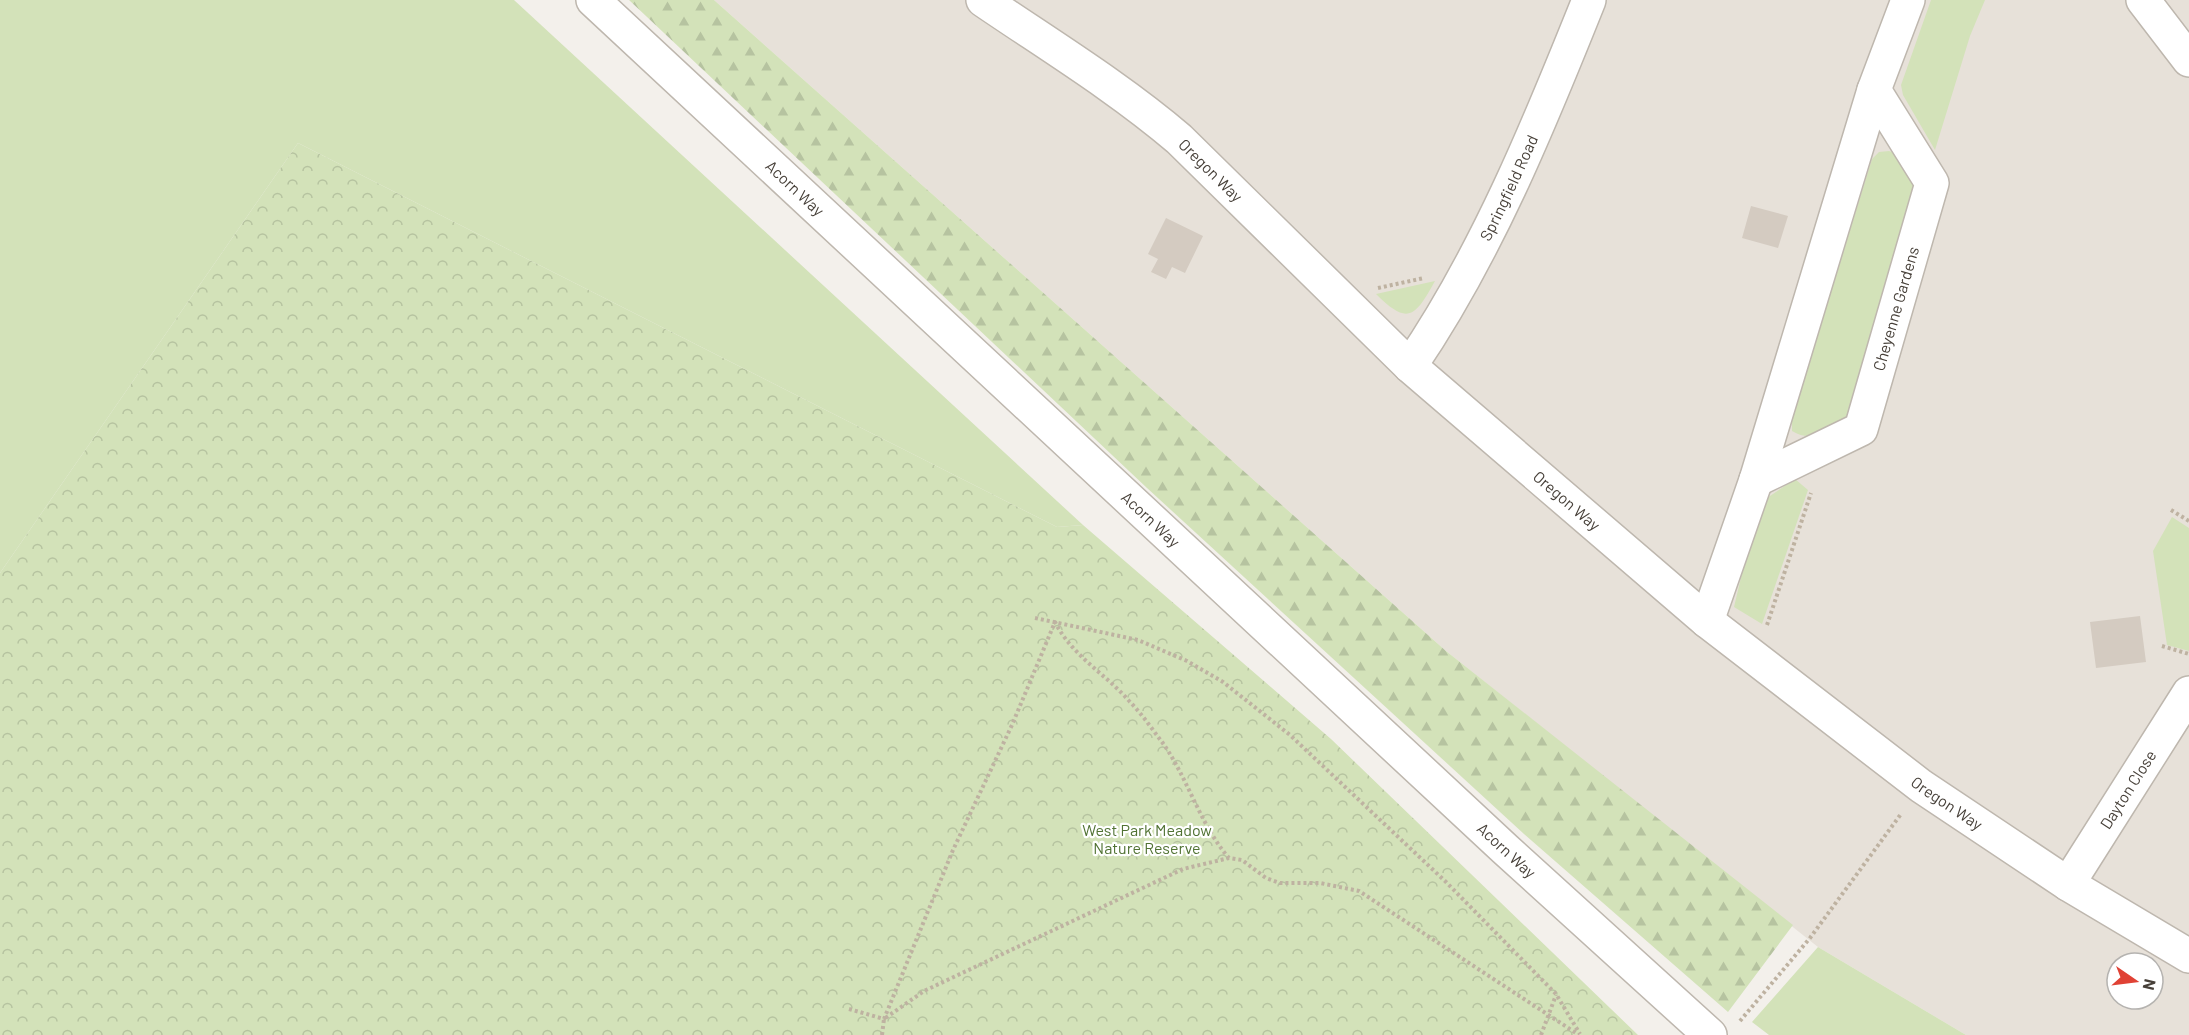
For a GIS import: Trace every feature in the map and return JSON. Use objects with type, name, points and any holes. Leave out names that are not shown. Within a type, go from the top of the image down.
[{"type":"street","name":"Acorn Way","points":[[593,0],[1506,849],[1722,1032]]},
{"type":"street","name":"Oregon Way","points":[[983,0],[1148,113],[1206,166],[1337,297],[1410,366],[1707,621],[1921,786],[2068,884],[2189,956]]},
{"type":"street","name":"Springfield Road","points":[[1410,366],[1438,324],[1468,268],[1535,128],[1589,0]]},
{"type":"street","points":[[1707,621],[1756,480],[1874,90],[1908,0]]},
{"type":"street","points":[[2143,0],[2189,60]]},
{"type":"street","name":"Cheyenne Gardens","points":[[1756,480],[1861,429],[1932,183],[1874,90]]},
{"type":"street","name":"Dayton Close","points":[[2068,884],[2189,693]]},
{"type":"path","points":[[1337,297],[1468,268]]},
{"type":"path","points":[[1756,659],[1826,446]]},
{"type":"path","points":[[2171,510],[2189,521]]},
{"type":"path","points":[[1035,618],[1137,640],[1187,661],[1222,681],[1299,743],[1446,882],[1556,994],[1580,1035]]},
{"type":"path","points":[[1055,622],[1064,641],[1130,701],[1163,744],[1185,781],[1216,844],[1229,858]]},
{"type":"path","points":[[882,1035],[884,1019],[953,850],[1012,725],[1055,622]]},
{"type":"path","points":[[2162,646],[2189,654]]},
{"type":"path","points":[[1722,1032],[1810,938],[1921,786]]},
{"type":"path","points":[[884,1019],[924,991],[1098,907],[1184,869],[1229,858],[1242,860],[1266,878],[1280,883],[1320,883],[1359,891],[1580,1035]]},
{"type":"path","points":[[1541,1035],[1556,994]]},
{"type":"path","points":[[849,1009],[884,1019]]},
{"type":"shaded area","points":[[714,0],[2189,0],[2189,1035],[1966,1035],[1818,947],[1446,651]]},
{"type":"green space","points":[[0,0],[514,0],[1083,525],[1057,527],[298,143],[0,573]]},
{"type":"green space","points":[[629,0],[714,0],[1446,651],[1793,925],[1728,1012],[1524,834],[1147,488]]},
{"type":"green space","points":[[1931,0],[1985,0],[1970,36],[1935,150],[1903,95],[1901,85]]},
{"type":"green space","name":"West Park Meadow Nature Reserve","points":[[298,143],[1057,527],[1083,525],[1331,739],[1638,1035],[0,1035],[0,573]]},
{"type":"green space","points":[[1889,151],[1900,155],[1920,196],[1851,415],[1822,433],[1800,435],[1792,431],[1792,417],[1872,159],[1879,152]]},
{"type":"green space","points":[[1435,281],[1422,303],[1410,313],[1396,311],[1376,294]]},
{"type":"green space","points":[[1795,479],[1808,490],[1762,624],[1734,607],[1748,548],[1767,498]]},
{"type":"green space","points":[[2172,517],[2189,528],[2189,651],[2167,645],[2153,551]]},
{"type":"green space","points":[[1818,947],[1966,1035],[1769,1035],[1752,1022]]},
{"type":"building","points":[[1751,206],[1788,216],[1778,248],[1742,238]]},
{"type":"building","points":[[1166,218],[1203,236],[1185,273],[1172,267],[1166,279],[1151,272],[1158,259],[1148,254]]},
{"type":"building","points":[[2140,616],[2146,662],[2096,668],[2090,622]]}]
